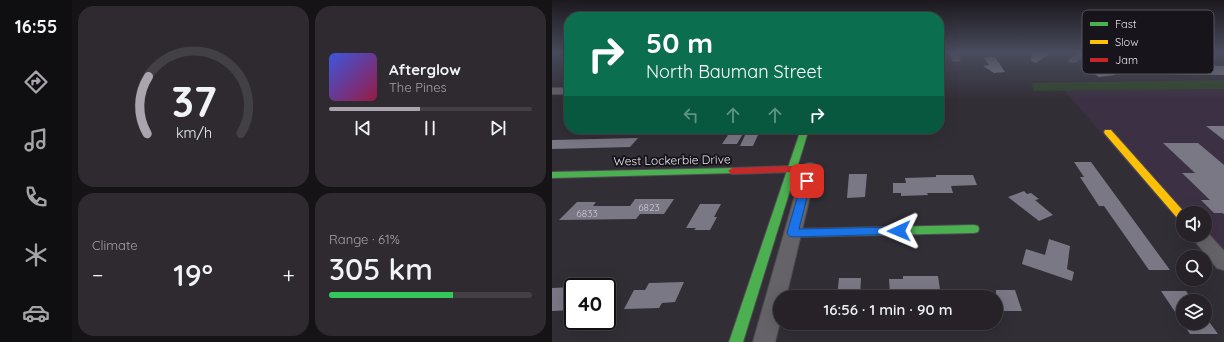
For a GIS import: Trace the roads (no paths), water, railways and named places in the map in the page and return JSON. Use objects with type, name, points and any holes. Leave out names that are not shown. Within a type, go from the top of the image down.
[{"type":"street","points":[[552,91],[564,91]]},
{"type":"street","points":[[1108,132],[1176,209]]},
{"type":"street","points":[[764,342],[793,233],[803,172],[805,134]]},
{"type":"street","points":[[736,342],[803,172]]},
{"type":"street","name":"West Lockerbie Drive","points":[[552,174],[803,172]]},
{"type":"street","points":[[793,233],[974,230]]},
{"type":"street","points":[[1205,242],[1224,263]]}]
